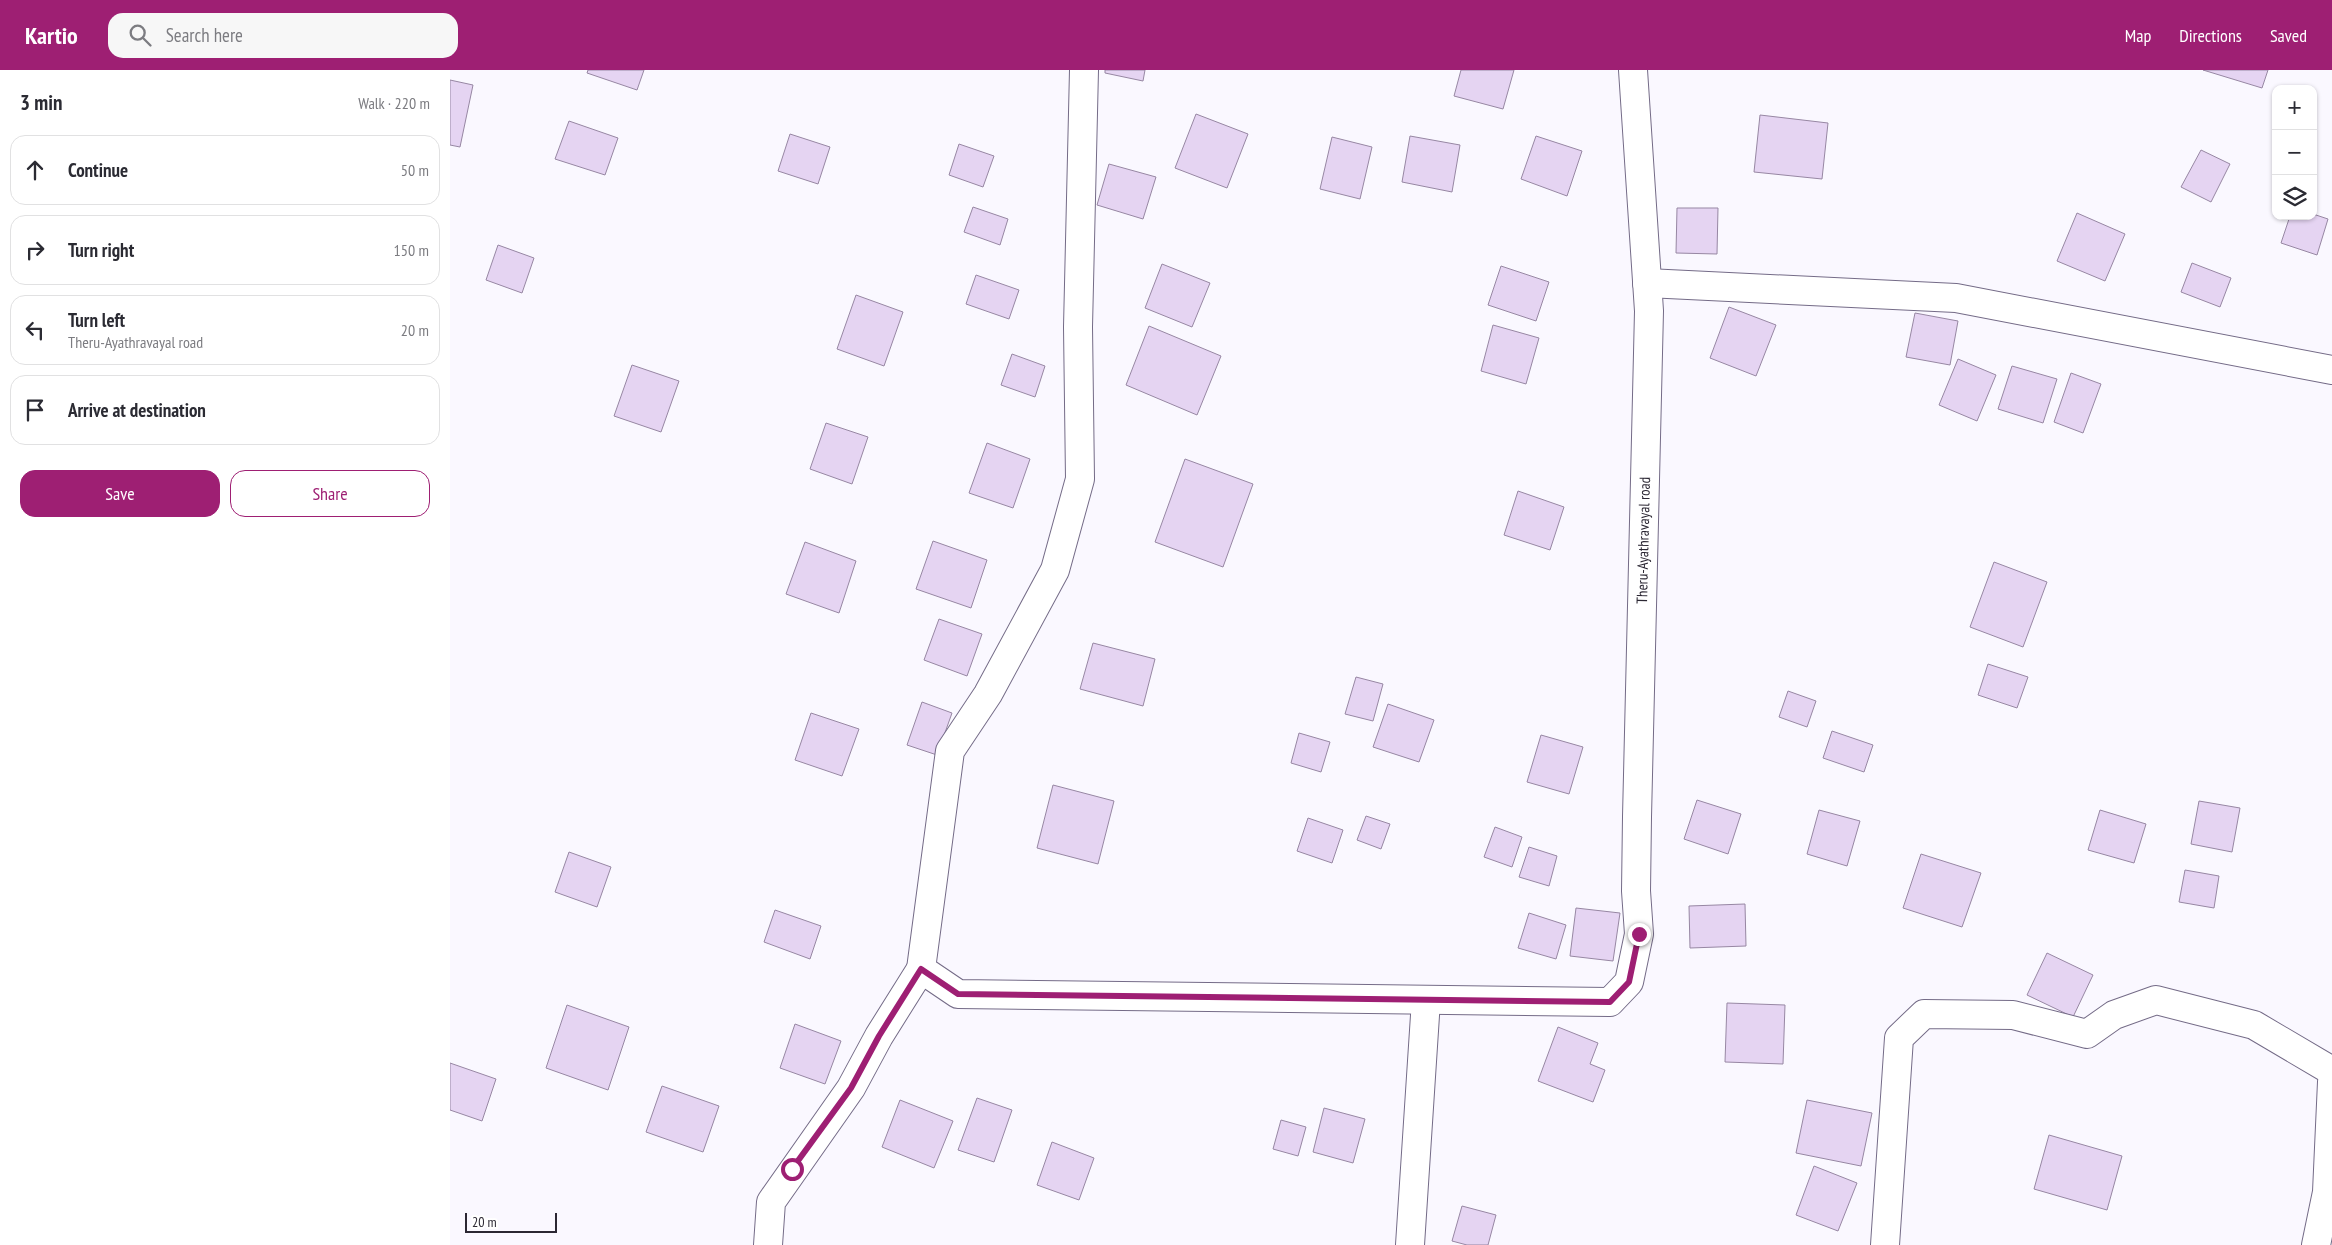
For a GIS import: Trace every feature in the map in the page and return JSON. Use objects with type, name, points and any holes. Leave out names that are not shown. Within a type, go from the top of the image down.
[{"type":"street","points":[[768,1245],[771,1202],[851,1088],[879,1036],[921,969],[950,751],[988,694],[1055,570],[1080,479],[1078,327],[1084,70]]},
{"type":"street","name":"Theru-Ayathravayal road","points":[[1426,1000],[1610,1002],[1629,982],[1639,934],[1636,892],[1649,311],[1633,70]]},
{"type":"street","points":[[1647,283],[1956,298],[2332,370]]},
{"type":"street","points":[[921,969],[958,994],[1426,1000],[1410,1245]]},
{"type":"street","points":[[1885,1245],[1899,1038],[1924,1014],[2013,1015],[2087,1034],[2114,1015],[2156,1000],[2254,1025],[2332,1071]]},
{"type":"street","points":[[2316,1245],[2327,1192],[2332,1082]]},
{"type":"building","points":[[588,70],[644,70],[637,90],[587,73]]},
{"type":"building","points":[[1105,70],[1145,70],[1143,81],[1105,73]]},
{"type":"building","points":[[1461,70],[1514,70],[1503,109],[1454,96]]},
{"type":"building","points":[[2203,70],[2268,70],[2262,88]]},
{"type":"building","points":[[450,80],[473,85],[460,147],[450,145]]},
{"type":"building","points":[[1196,114],[1248,134],[1227,188],[1175,168]]},
{"type":"building","points":[[1760,115],[1828,123],[1822,179],[1754,172]]},
{"type":"building","points":[[569,121],[618,138],[605,175],[555,159]]},
{"type":"building","points":[[790,134],[830,147],[818,184],[778,171]]},
{"type":"building","points":[[1410,136],[1460,145],[1452,192],[1402,182]]},
{"type":"building","points":[[1536,136],[1582,151],[1567,196],[1521,179]]},
{"type":"building","points":[[1332,137],[1372,147],[1360,199],[1320,189]]},
{"type":"building","points":[[959,144],[994,156],[983,187],[949,175]]},
{"type":"building","points":[[2201,150],[2230,164],[2211,202],[2181,187]]},
{"type":"building","points":[[1109,164],[1156,177],[1143,219],[1097,205]]},
{"type":"building","points":[[973,207],[1008,219],[1000,245],[964,232]]},
{"type":"building","points":[[1677,208],[1718,208],[1717,254],[1676,253]]},
{"type":"building","points":[[2077,213],[2125,234],[2105,281],[2057,261]]},
{"type":"building","points":[[2317,215],[2328,219],[2317,255],[2281,243],[2289,220],[2317,220]]},
{"type":"building","points":[[498,245],[534,258],[522,293],[486,280]]},
{"type":"building","points":[[2192,263],[2231,278],[2220,307],[2181,292]]},
{"type":"building","points":[[1162,264],[1210,283],[1192,327],[1145,308]]},
{"type":"building","points":[[1501,266],[1549,282],[1536,321],[1488,305]]},
{"type":"building","points":[[976,275],[1019,290],[1009,319],[966,304]]},
{"type":"building","points":[[856,295],[903,312],[884,366],[837,349]]},
{"type":"building","points":[[1729,307],[1776,325],[1756,376],[1710,358]]},
{"type":"building","points":[[1915,313],[1958,321],[1950,365],[1906,357]]},
{"type":"building","points":[[1493,325],[1539,338],[1526,384],[1481,371]]},
{"type":"building","points":[[1149,326],[1221,356],[1197,415],[1126,385]]},
{"type":"building","points":[[1012,354],[1045,366],[1035,397],[1001,385]]},
{"type":"building","points":[[1958,359],[1996,375],[1977,421],[1939,405]]},
{"type":"building","points":[[632,365],[679,381],[661,432],[614,416]]},
{"type":"building","points":[[2012,366],[2057,379],[2043,423],[1998,409]]},
{"type":"building","points":[[2071,373],[2101,384],[2083,433],[2054,422]]},
{"type":"building","points":[[826,423],[868,437],[852,484],[810,469]]},
{"type":"building","points":[[987,443],[1030,459],[1013,508],[969,493]]},
{"type":"building","points":[[1185,459],[1253,484],[1223,567],[1155,542]]},
{"type":"building","points":[[1518,491],[1564,507],[1550,550],[1504,535]]},
{"type":"building","points":[[933,541],[987,560],[971,608],[916,589]]},
{"type":"building","points":[[805,542],[856,561],[839,613],[786,594]]},
{"type":"building","points":[[1994,562],[2047,582],[2023,647],[1970,627]]},
{"type":"building","points":[[939,619],[982,634],[967,676],[924,660]]},
{"type":"building","points":[[1093,643],[1155,659],[1143,706],[1080,689]]},
{"type":"building","points":[[1988,664],[2028,677],[2017,708],[1978,695]]},
{"type":"building","points":[[1356,677],[1383,684],[1373,721],[1345,714]]},
{"type":"building","points":[[1788,691],[1816,701],[1807,727],[1779,717]]},
{"type":"building","points":[[922,702],[952,713],[937,755],[907,745]]},
{"type":"building","points":[[1388,704],[1434,720],[1419,762],[1373,747]]},
{"type":"building","points":[[811,713],[859,729],[842,776],[795,760]]},
{"type":"building","points":[[1832,731],[1873,745],[1864,772],[1823,758]]},
{"type":"building","points":[[1299,733],[1330,742],[1321,772],[1291,763]]},
{"type":"building","points":[[1541,735],[1583,747],[1569,794],[1527,782]]},
{"type":"building","points":[[1053,785],[1114,801],[1098,864],[1037,848]]},
{"type":"building","points":[[1697,800],[1741,814],[1728,854],[1684,839]]},
{"type":"building","points":[[2199,801],[2240,808],[2232,852],[2191,844]]},
{"type":"building","points":[[1819,810],[1860,821],[1847,866],[1807,854]]},
{"type":"building","points":[[2100,810],[2146,824],[2134,863],[2088,850]]},
{"type":"building","points":[[1366,816],[1390,824],[1381,849],[1357,840]]},
{"type":"building","points":[[1308,818],[1343,830],[1332,863],[1297,851]]},
{"type":"building","points":[[1495,827],[1522,837],[1512,867],[1484,857]]},
{"type":"building","points":[[1529,847],[1557,856],[1549,886],[1519,877]]},
{"type":"building","points":[[569,852],[611,867],[597,907],[555,892]]},
{"type":"building","points":[[1921,854],[1981,873],[1962,927],[1903,908]]},
{"type":"building","points":[[2185,870],[2219,876],[2214,908],[2179,902]]},
{"type":"building","points":[[1745,904],[1746,946],[1690,948],[1689,906]]},
{"type":"building","points":[[1576,908],[1620,913],[1613,961],[1570,956]]},
{"type":"building","points":[[775,910],[821,926],[810,959],[764,942]]},
{"type":"building","points":[[1529,913],[1566,925],[1556,959],[1518,948]]},
{"type":"building","points":[[2047,953],[2093,975],[2073,1017],[2027,995]]},
{"type":"building","points":[[1727,1003],[1785,1005],[1783,1064],[1725,1062]]},
{"type":"building","points":[[567,1005],[629,1027],[608,1090],[546,1068]]},
{"type":"building","points":[[795,1024],[841,1041],[825,1084],[780,1068]]},
{"type":"building","points":[[1558,1027],[1598,1043],[1590,1064],[1605,1070],[1593,1102],[1538,1081]]},
{"type":"building","points":[[450,1063],[496,1079],[482,1121],[450,1110]]},
{"type":"building","points":[[662,1086],[719,1106],[703,1152],[646,1132]]},
{"type":"building","points":[[977,1098],[1012,1110],[994,1162],[958,1150]]},
{"type":"building","points":[[900,1100],[953,1121],[934,1168],[882,1147]]},
{"type":"building","points":[[1807,1100],[1872,1113],[1861,1166],[1796,1153]]},
{"type":"building","points":[[1324,1108],[1365,1119],[1353,1163],[1313,1152]]},
{"type":"building","points":[[1281,1120],[1306,1127],[1298,1156],[1273,1149]]},
{"type":"building","points":[[2049,1135],[2122,1156],[2107,1210],[2034,1189]]},
{"type":"building","points":[[1052,1142],[1094,1158],[1079,1200],[1037,1185]]},
{"type":"building","points":[[1814,1166],[1857,1183],[1838,1231],[1796,1215]]},
{"type":"building","points":[[1462,1206],[1496,1215],[1488,1245],[1467,1245],[1452,1241]]},
{"type":"route","points":[[792,1169],[851,1088],[879,1036],[921,969],[958,994],[1610,1002],[1629,982],[1639,934]]}]
